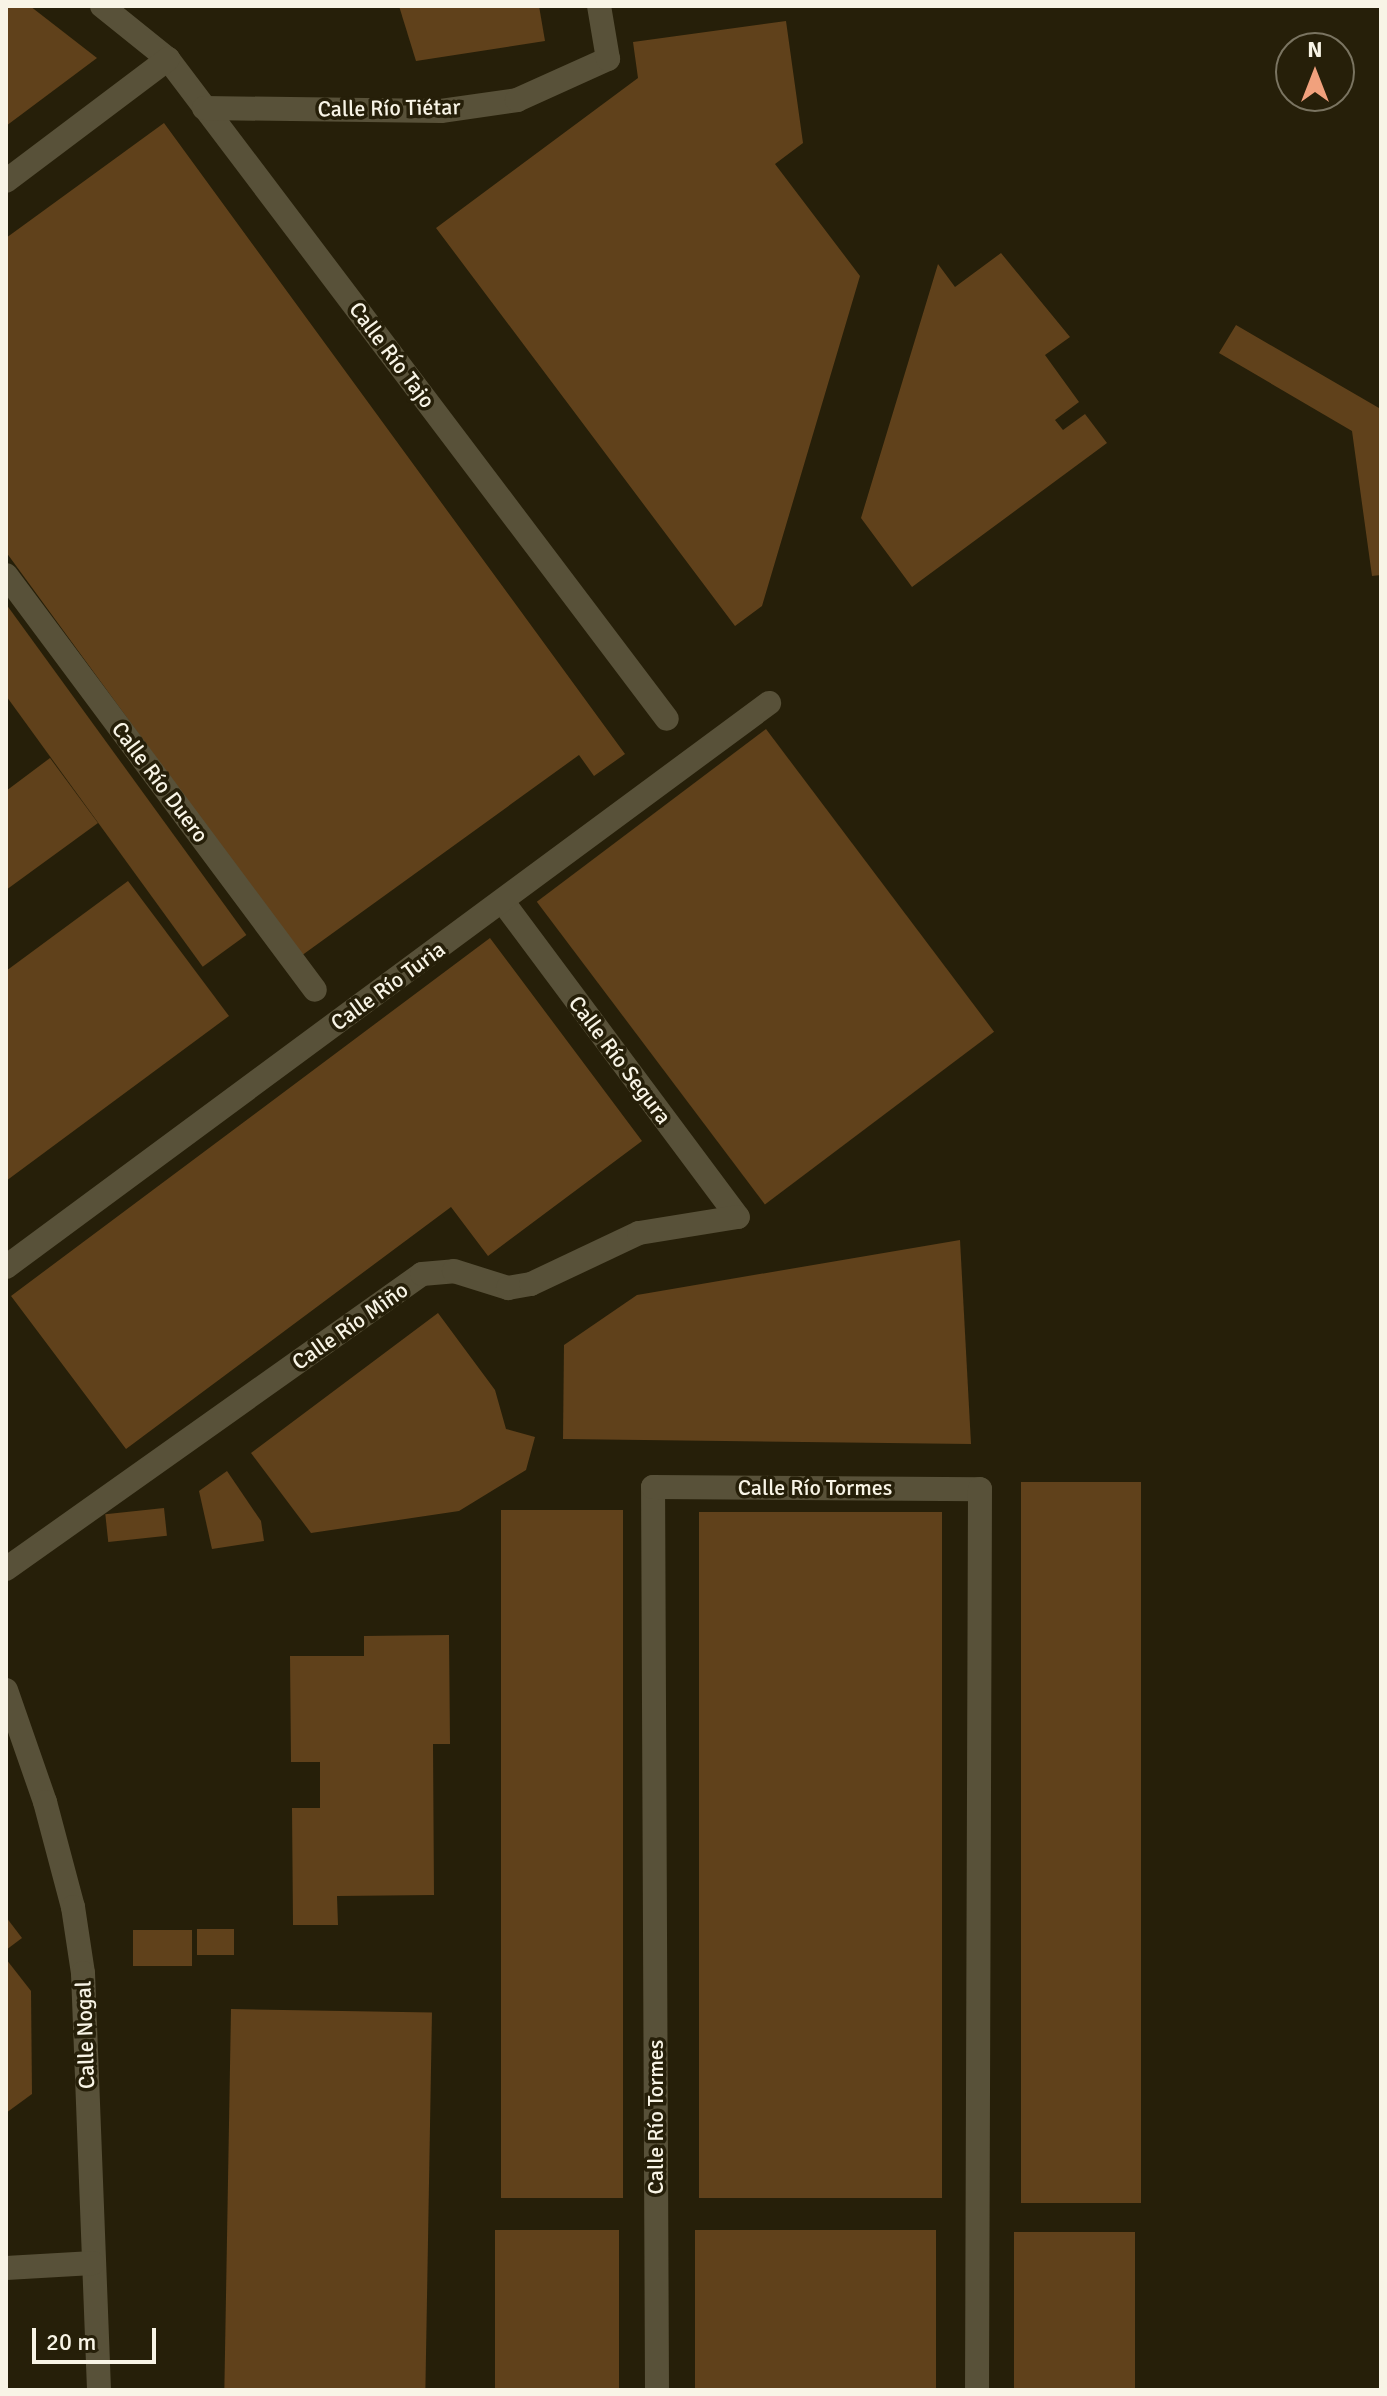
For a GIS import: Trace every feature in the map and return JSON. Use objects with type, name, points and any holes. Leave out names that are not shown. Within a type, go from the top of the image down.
[{"type":"street","name":"Calle Río Tajo","points":[[102,6],[168,59],[667,719]]},
{"type":"street","name":"Calle Río Tiétar","points":[[204,108],[441,111],[517,100],[608,59],[599,6]]},
{"type":"street","points":[[6,181],[168,59]]},
{"type":"street","name":"Calle Río Duero","points":[[6,575],[315,990]]},
{"type":"street","name":"Calle Río Turia","points":[[6,1267],[769,703]]},
{"type":"street","name":"Calle Río Segura","points":[[503,902],[738,1217]]},
{"type":"street","name":"Calle Río Miño","points":[[6,1569],[422,1274],[438,1269],[508,1288],[531,1284],[626,1237],[738,1217]]},
{"type":"street","name":"Calle Río Tormes","points":[[657,2390],[653,1487],[980,1489],[977,2390]]},
{"type":"street","name":"Calle Nogal","points":[[6,1690],[45,1802],[75,1920],[83,1973],[99,2390]]},
{"type":"street","points":[[6,2268],[93,2263]]},
{"type":"building","points":[[6,6],[30,6],[97,58],[6,126]]},
{"type":"building","points":[[399,6],[539,6],[545,41],[416,61]]},
{"type":"building","points":[[786,21],[803,143],[775,164],[860,276],[762,606],[735,626],[436,228],[638,78],[633,42]]},
{"type":"building","points":[[164,123],[625,754],[594,776],[579,755],[301,956],[6,552],[6,238]]},
{"type":"building","points":[[1001,253],[1070,337],[1045,355],[1079,402],[1055,420],[1063,430],[1085,414],[1107,443],[912,587],[861,518],[938,264],[955,287]]},
{"type":"building","points":[[1236,325],[1379,408],[1381,575],[1372,576],[1352,431],[1219,353]]},
{"type":"building","points":[[6,604],[246,935],[203,967],[6,696]]},
{"type":"building","points":[[766,729],[994,1032],[765,1204],[537,902]]},
{"type":"building","points":[[50,758],[98,823],[6,890],[6,791]]},
{"type":"building","points":[[128,881],[229,1016],[6,1181],[6,971]]},
{"type":"building","points":[[490,938],[642,1141],[488,1256],[451,1207],[126,1449],[11,1296]]},
{"type":"building","points":[[960,1240],[971,1444],[563,1439],[564,1345],[637,1295]]},
{"type":"building","points":[[438,1313],[495,1390],[506,1429],[535,1437],[526,1470],[459,1511],[311,1533],[251,1453]]},
{"type":"building","points":[[227,1471],[261,1521],[264,1541],[212,1549],[199,1491]]},
{"type":"building","points":[[1021,1482],[1141,1482],[1141,2203],[1021,2203]]},
{"type":"building","points":[[164,1508],[167,1536],[108,1542],[105,1514]]},
{"type":"building","points":[[501,1510],[623,1510],[623,2198],[501,2198]]},
{"type":"building","points":[[699,1512],[942,1512],[942,2198],[699,2198]]},
{"type":"building","points":[[449,1635],[450,1744],[433,1744],[434,1895],[337,1896],[338,1925],[293,1925],[292,1808],[320,1808],[320,1762],[291,1762],[290,1656],[364,1656],[364,1636]]},
{"type":"building","points":[[6,1917],[22,1938],[6,1950]]},
{"type":"building","points":[[197,1929],[234,1929],[234,1955],[197,1955]]},
{"type":"building","points":[[133,1930],[192,1930],[192,1966],[133,1966]]},
{"type":"building","points":[[6,1959],[31,1991],[32,2094],[6,2113]]},
{"type":"building","points":[[231,2009],[432,2013],[425,2390],[224,2390]]},
{"type":"building","points":[[495,2230],[619,2230],[619,2390],[495,2390]]},
{"type":"building","points":[[695,2230],[936,2230],[936,2390],[695,2390]]},
{"type":"building","points":[[1014,2232],[1135,2232],[1135,2390],[1014,2390]]}]
